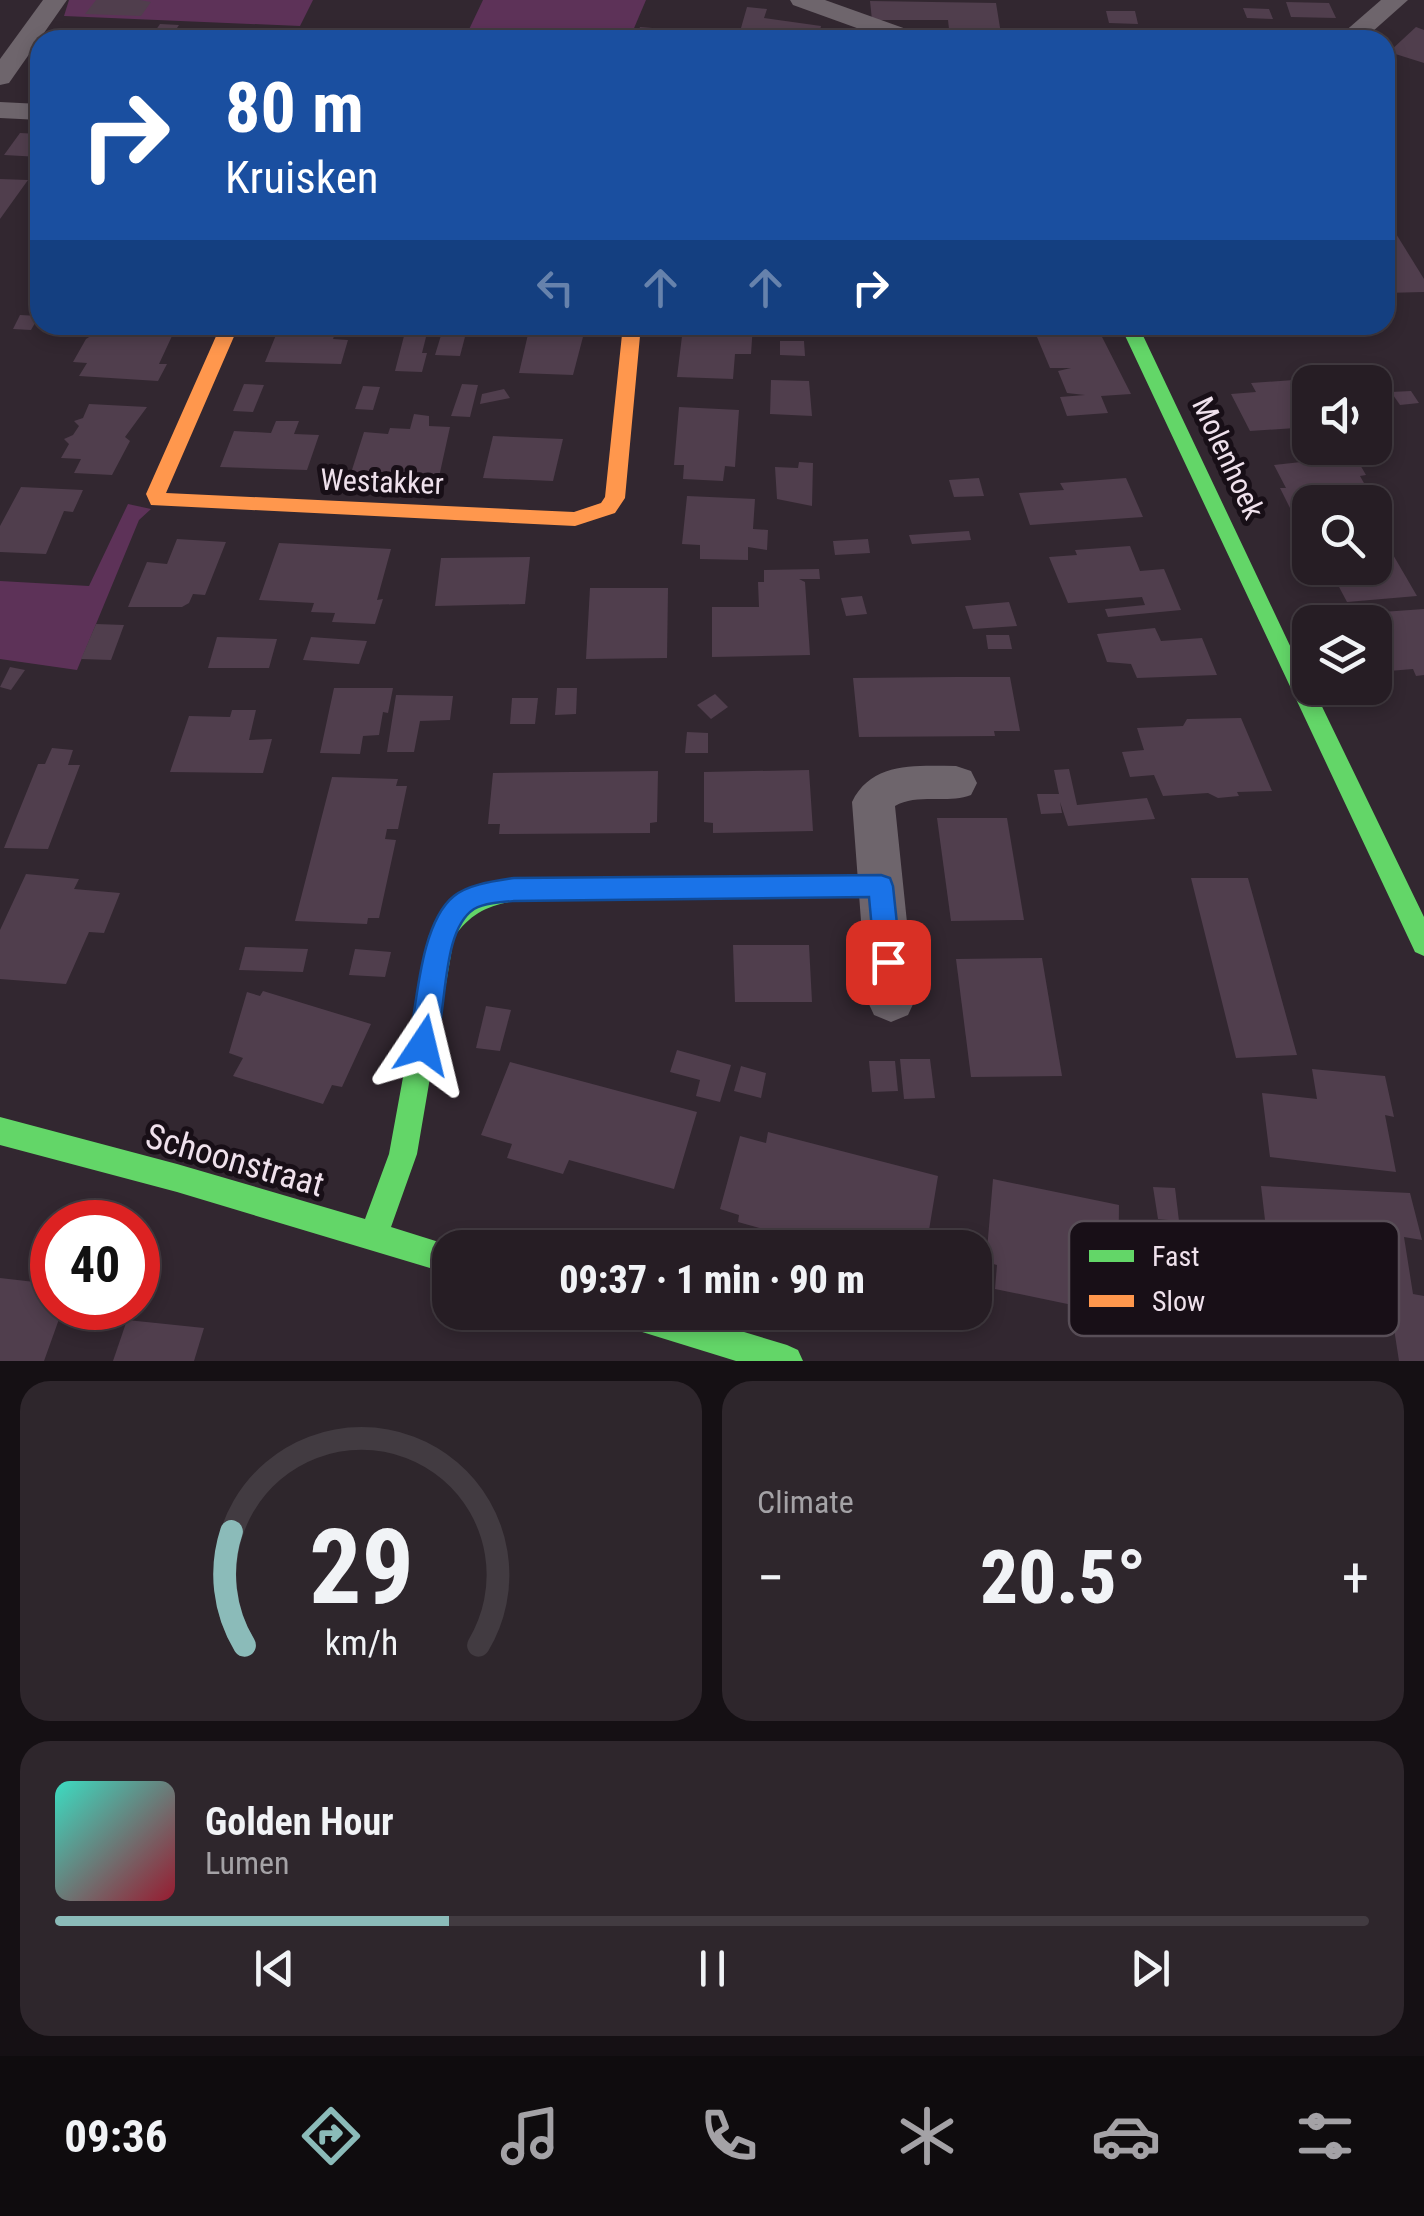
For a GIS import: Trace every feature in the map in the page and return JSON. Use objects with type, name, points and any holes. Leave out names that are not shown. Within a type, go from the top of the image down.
[{"type":"street","points":[[34,30],[55,0]]},
{"type":"street","points":[[802,0],[886,30]]},
{"type":"street","points":[[1360,30],[1396,0]]},
{"type":"street","points":[[0,78],[30,35]]},
{"type":"street","points":[[0,110],[30,112]]},
{"type":"street","name":"Westakker","points":[[226,335],[156,494],[158,500],[575,520],[608,508],[615,498],[631,335]]},
{"type":"street","name":"Molenhoek","points":[[1134,335],[1424,944]]},
{"type":"street","points":[[892,1000],[873,802],[880,790],[894,784],[956,783]]},
{"type":"street","points":[[373,1236],[403,1154],[442,935],[450,918],[465,902],[514,890],[881,886]]},
{"type":"street","name":"Schoonstraat","points":[[0,1131],[432,1254]]},
{"type":"street","points":[[686,1330],[788,1361]]},
{"type":"shaded area","points":[[69,0],[313,0],[300,26],[64,16]]},
{"type":"shaded area","points":[[483,0],[646,0],[633,30],[469,30]]},
{"type":"shaded area","points":[[128,504],[151,509],[139,520],[77,670],[0,659],[0,581],[89,586]]},
{"type":"building","points":[[96,0],[151,2],[141,16],[85,14]]},
{"type":"building","points":[[870,1],[996,3],[1000,30],[949,30],[948,20],[872,20]]},
{"type":"building","points":[[1286,2],[1329,3],[1336,18],[1291,17]]},
{"type":"building","points":[[747,7],[767,9],[764,18],[821,26],[820,30],[740,30]]},
{"type":"building","points":[[1243,8],[1269,9],[1273,19],[1247,18]]},
{"type":"building","points":[[1106,11],[1135,11],[1138,24],[1109,23]]},
{"type":"building","points":[[160,24],[179,25],[176,30],[156,30]]},
{"type":"building","points":[[1416,27],[1424,30],[1424,63],[1395,54],[1395,46]]},
{"type":"building","points":[[20,133],[30,134],[30,156],[4,155]]},
{"type":"building","points":[[0,179],[28,180],[0,219]]},
{"type":"building","points":[[1395,232],[1424,279],[1424,292],[1395,293]]},
{"type":"building","points":[[20,315],[30,316],[30,330],[13,329]]},
{"type":"building","points":[[92,335],[172,336],[159,364],[167,364],[158,381],[79,376],[87,363],[73,362]]},
{"type":"building","points":[[276,335],[334,335],[333,339],[348,340],[341,364],[265,362]]},
{"type":"building","points":[[441,335],[465,335],[460,356],[435,355]]},
{"type":"building","points":[[528,335],[583,335],[573,375],[519,373]]},
{"type":"building","points":[[682,335],[752,335],[751,354],[735,354],[733,379],[677,377]]},
{"type":"building","points":[[1101,335],[1131,394],[1101,396],[1108,413],[1067,416],[1060,397],[1085,395],[1067,393],[1058,371],[1071,368],[1050,368],[1037,337]]},
{"type":"building","points":[[404,336],[426,337],[422,372],[395,371]]},
{"type":"building","points":[[780,341],[804,341],[805,356],[780,355]]},
{"type":"building","points":[[771,380],[809,381],[812,416],[770,414]]},
{"type":"building","points":[[1292,380],[1292,428],[1250,431],[1231,394],[1256,392],[1251,383]]},
{"type":"building","points":[[244,384],[264,385],[253,412],[233,411]]},
{"type":"building","points":[[462,384],[478,385],[470,417],[451,416]]},
{"type":"building","points":[[363,386],[380,387],[373,410],[355,409]]},
{"type":"building","points":[[504,389],[510,398],[480,404],[482,394]]},
{"type":"building","points":[[1411,391],[1419,403],[1400,405],[1392,392]]},
{"type":"building","points":[[89,404],[147,407],[125,437],[130,441],[112,475],[74,473],[81,459],[61,458],[69,444],[64,439],[73,435],[79,426],[74,421],[83,418]]},
{"type":"building","points":[[679,407],[739,410],[735,467],[725,466],[723,481],[683,479],[684,465],[674,465]]},
{"type":"building","points":[[414,414],[429,416],[429,426],[450,427],[439,477],[351,473],[364,432],[388,434],[390,428],[410,429]]},
{"type":"building","points":[[276,421],[299,421],[294,434],[319,435],[307,470],[220,467],[234,431],[271,433]]},
{"type":"building","points":[[493,436],[563,439],[553,481],[483,478]]},
{"type":"building","points":[[799,462],[813,463],[812,506],[777,499],[775,467],[798,468]]},
{"type":"building","points":[[1274,465],[1360,465],[1366,475],[1360,476],[1365,485],[1292,485],[1292,512]]},
{"type":"building","points":[[979,478],[984,496],[954,497],[949,480]]},
{"type":"building","points":[[1126,478],[1143,517],[1030,525],[1019,493],[1064,490],[1060,483]]},
{"type":"building","points":[[21,487],[83,490],[73,512],[64,511],[46,554],[0,552],[0,526]]},
{"type":"building","points":[[687,496],[755,499],[753,529],[768,530],[767,550],[748,547],[748,560],[700,559],[700,545],[682,544]]},
{"type":"building","points":[[969,531],[971,540],[912,544],[909,535]]},
{"type":"building","points":[[177,539],[226,542],[205,595],[193,594],[182,607],[128,607],[147,562],[167,564]]},
{"type":"building","points":[[868,539],[870,553],[835,555],[833,541]]},
{"type":"building","points":[[279,543],[391,549],[377,600],[383,599],[375,624],[332,622],[335,613],[311,612],[314,603],[259,600]]},
{"type":"building","points":[[1130,546],[1140,571],[1164,569],[1181,610],[1108,617],[1105,609],[1145,605],[1142,597],[1068,603],[1049,557],[1077,555],[1075,550]]},
{"type":"building","points":[[1392,553],[1417,596],[1347,602],[1338,585],[1392,585]]},
{"type":"building","points":[[530,557],[525,604],[435,606],[441,558]]},
{"type":"building","points":[[819,569],[820,579],[799,579],[805,582],[810,655],[712,657],[712,607],[759,607],[758,582],[764,582],[764,570]]},
{"type":"building","points":[[590,588],[668,588],[667,658],[586,659]]},
{"type":"building","points":[[862,596],[867,614],[846,616],[841,598]]},
{"type":"building","points":[[1009,602],[1017,626],[973,629],[965,606]]},
{"type":"building","points":[[1424,609],[1424,675],[1416,676],[1413,669],[1392,671],[1392,611]]},
{"type":"building","points":[[96,624],[124,625],[111,660],[81,659]]},
{"type":"building","points":[[1155,628],[1161,641],[1202,638],[1217,675],[1137,678],[1131,664],[1107,662],[1097,634]]},
{"type":"building","points":[[986,635],[1009,635],[1012,649],[988,649]]},
{"type":"building","points":[[217,637],[277,639],[269,668],[208,668]]},
{"type":"building","points":[[311,637],[367,641],[359,664],[303,660]]},
{"type":"building","points":[[10,667],[25,670],[11,690],[0,687]]},
{"type":"building","points":[[1010,677],[1020,731],[994,731],[995,736],[859,737],[853,678]]},
{"type":"building","points":[[334,688],[393,688],[379,735],[363,736],[360,754],[320,753]]},
{"type":"building","points":[[557,688],[577,688],[576,714],[555,715]]},
{"type":"building","points":[[715,694],[728,707],[711,719],[697,705]]},
{"type":"building","points":[[396,695],[453,696],[450,720],[420,721],[414,752],[387,752]]},
{"type":"building","points":[[512,698],[538,698],[535,724],[510,724]]},
{"type":"building","points":[[232,710],[256,710],[249,740],[272,739],[263,773],[170,772],[189,716],[230,717]]},
{"type":"building","points":[[1241,718],[1272,791],[1237,792],[1239,796],[1218,798],[1208,793],[1163,796],[1154,775],[1130,777],[1122,752],[1144,750],[1137,728],[1183,726],[1187,719]]},
{"type":"building","points":[[687,732],[708,733],[708,753],[685,753]]},
{"type":"building","points":[[52,748],[73,750],[68,765],[80,765],[48,849],[4,848],[38,764],[45,764]]},
{"type":"building","points":[[1069,769],[1077,805],[1147,798],[1155,819],[1068,826],[1060,802],[1062,813],[1041,814],[1037,794],[1059,794],[1054,770]]},
{"type":"building","points":[[809,770],[813,831],[713,833],[713,823],[704,822],[704,772]]},
{"type":"building","points":[[658,771],[657,822],[650,823],[650,833],[499,834],[500,824],[488,824],[493,773]]},
{"type":"building","points":[[332,777],[398,779],[396,786],[407,786],[398,829],[387,829],[385,839],[396,840],[379,918],[368,918],[367,924],[295,921]]},
{"type":"building","points":[[937,818],[1007,818],[1024,920],[951,921]]},
{"type":"building","points":[[26,874],[79,879],[74,889],[120,893],[104,933],[89,932],[66,984],[0,979],[0,930]]},
{"type":"building","points":[[1191,878],[1248,878],[1297,1055],[1236,1058]]},
{"type":"building","points":[[733,945],[809,945],[812,1002],[735,1002]]},
{"type":"building","points":[[245,947],[308,949],[303,972],[239,970]]},
{"type":"building","points":[[355,949],[391,952],[385,977],[349,975]]},
{"type":"building","points":[[1042,958],[1062,1076],[971,1077],[956,959]]},
{"type":"building","points":[[263,991],[371,1024],[342,1087],[332,1085],[323,1104],[233,1076],[243,1058],[229,1053],[247,992],[260,996]]},
{"type":"building","points":[[486,1006],[511,1010],[500,1051],[476,1048]]},
{"type":"building","points":[[677,1050],[731,1065],[720,1102],[696,1096],[700,1080],[670,1072]]},
{"type":"building","points":[[900,1059],[930,1059],[935,1098],[904,1099]]},
{"type":"building","points":[[869,1061],[895,1061],[898,1091],[872,1092]]},
{"type":"building","points":[[510,1062],[697,1112],[674,1189],[569,1160],[563,1174],[507,1158],[512,1144],[481,1135]]},
{"type":"building","points":[[741,1066],[766,1073],[761,1098],[734,1091]]},
{"type":"building","points":[[1312,1069],[1385,1076],[1394,1117],[1385,1115],[1396,1172],[1270,1157],[1262,1093],[1317,1099]]},
{"type":"building","points":[[768,1132],[938,1176],[929,1230],[767,1230],[738,1222],[739,1215],[720,1209],[740,1136],[766,1143]]},
{"type":"building","points":[[993,1179],[1119,1205],[1119,1221],[1069,1221],[1069,1304],[995,1289],[997,1265],[992,1264],[992,1230],[989,1230]]},
{"type":"building","points":[[1261,1186],[1410,1193],[1422,1240],[1404,1237],[1413,1294],[1424,1296],[1424,1361],[1399,1361],[1395,1336],[1399,1336],[1399,1221],[1265,1221]]},
{"type":"building","points":[[1153,1187],[1175,1188],[1179,1221],[1158,1219]]},
{"type":"building","points":[[0,1278],[30,1281],[30,1330],[55,1330],[44,1361],[0,1361]]},
{"type":"building","points":[[160,1323],[204,1328],[194,1361],[113,1361],[124,1330],[160,1330]]},
{"type":"traffic: fast","points":[[1134,335],[1424,944]]},
{"type":"traffic: fast","points":[[373,1236],[403,1154],[442,935],[463,908],[481,898],[514,890],[881,886]]},
{"type":"traffic: fast","points":[[0,1131],[177,1178],[432,1254]]},
{"type":"traffic: fast","points":[[685,1330],[787,1361]]},
{"type":"traffic: slow","points":[[226,335],[156,494],[158,500],[575,519],[608,508],[615,498],[631,335]]},
{"type":"route","points":[[423,1045],[442,935],[450,918],[465,902],[486,894],[514,890],[881,886],[888,962]]}]
